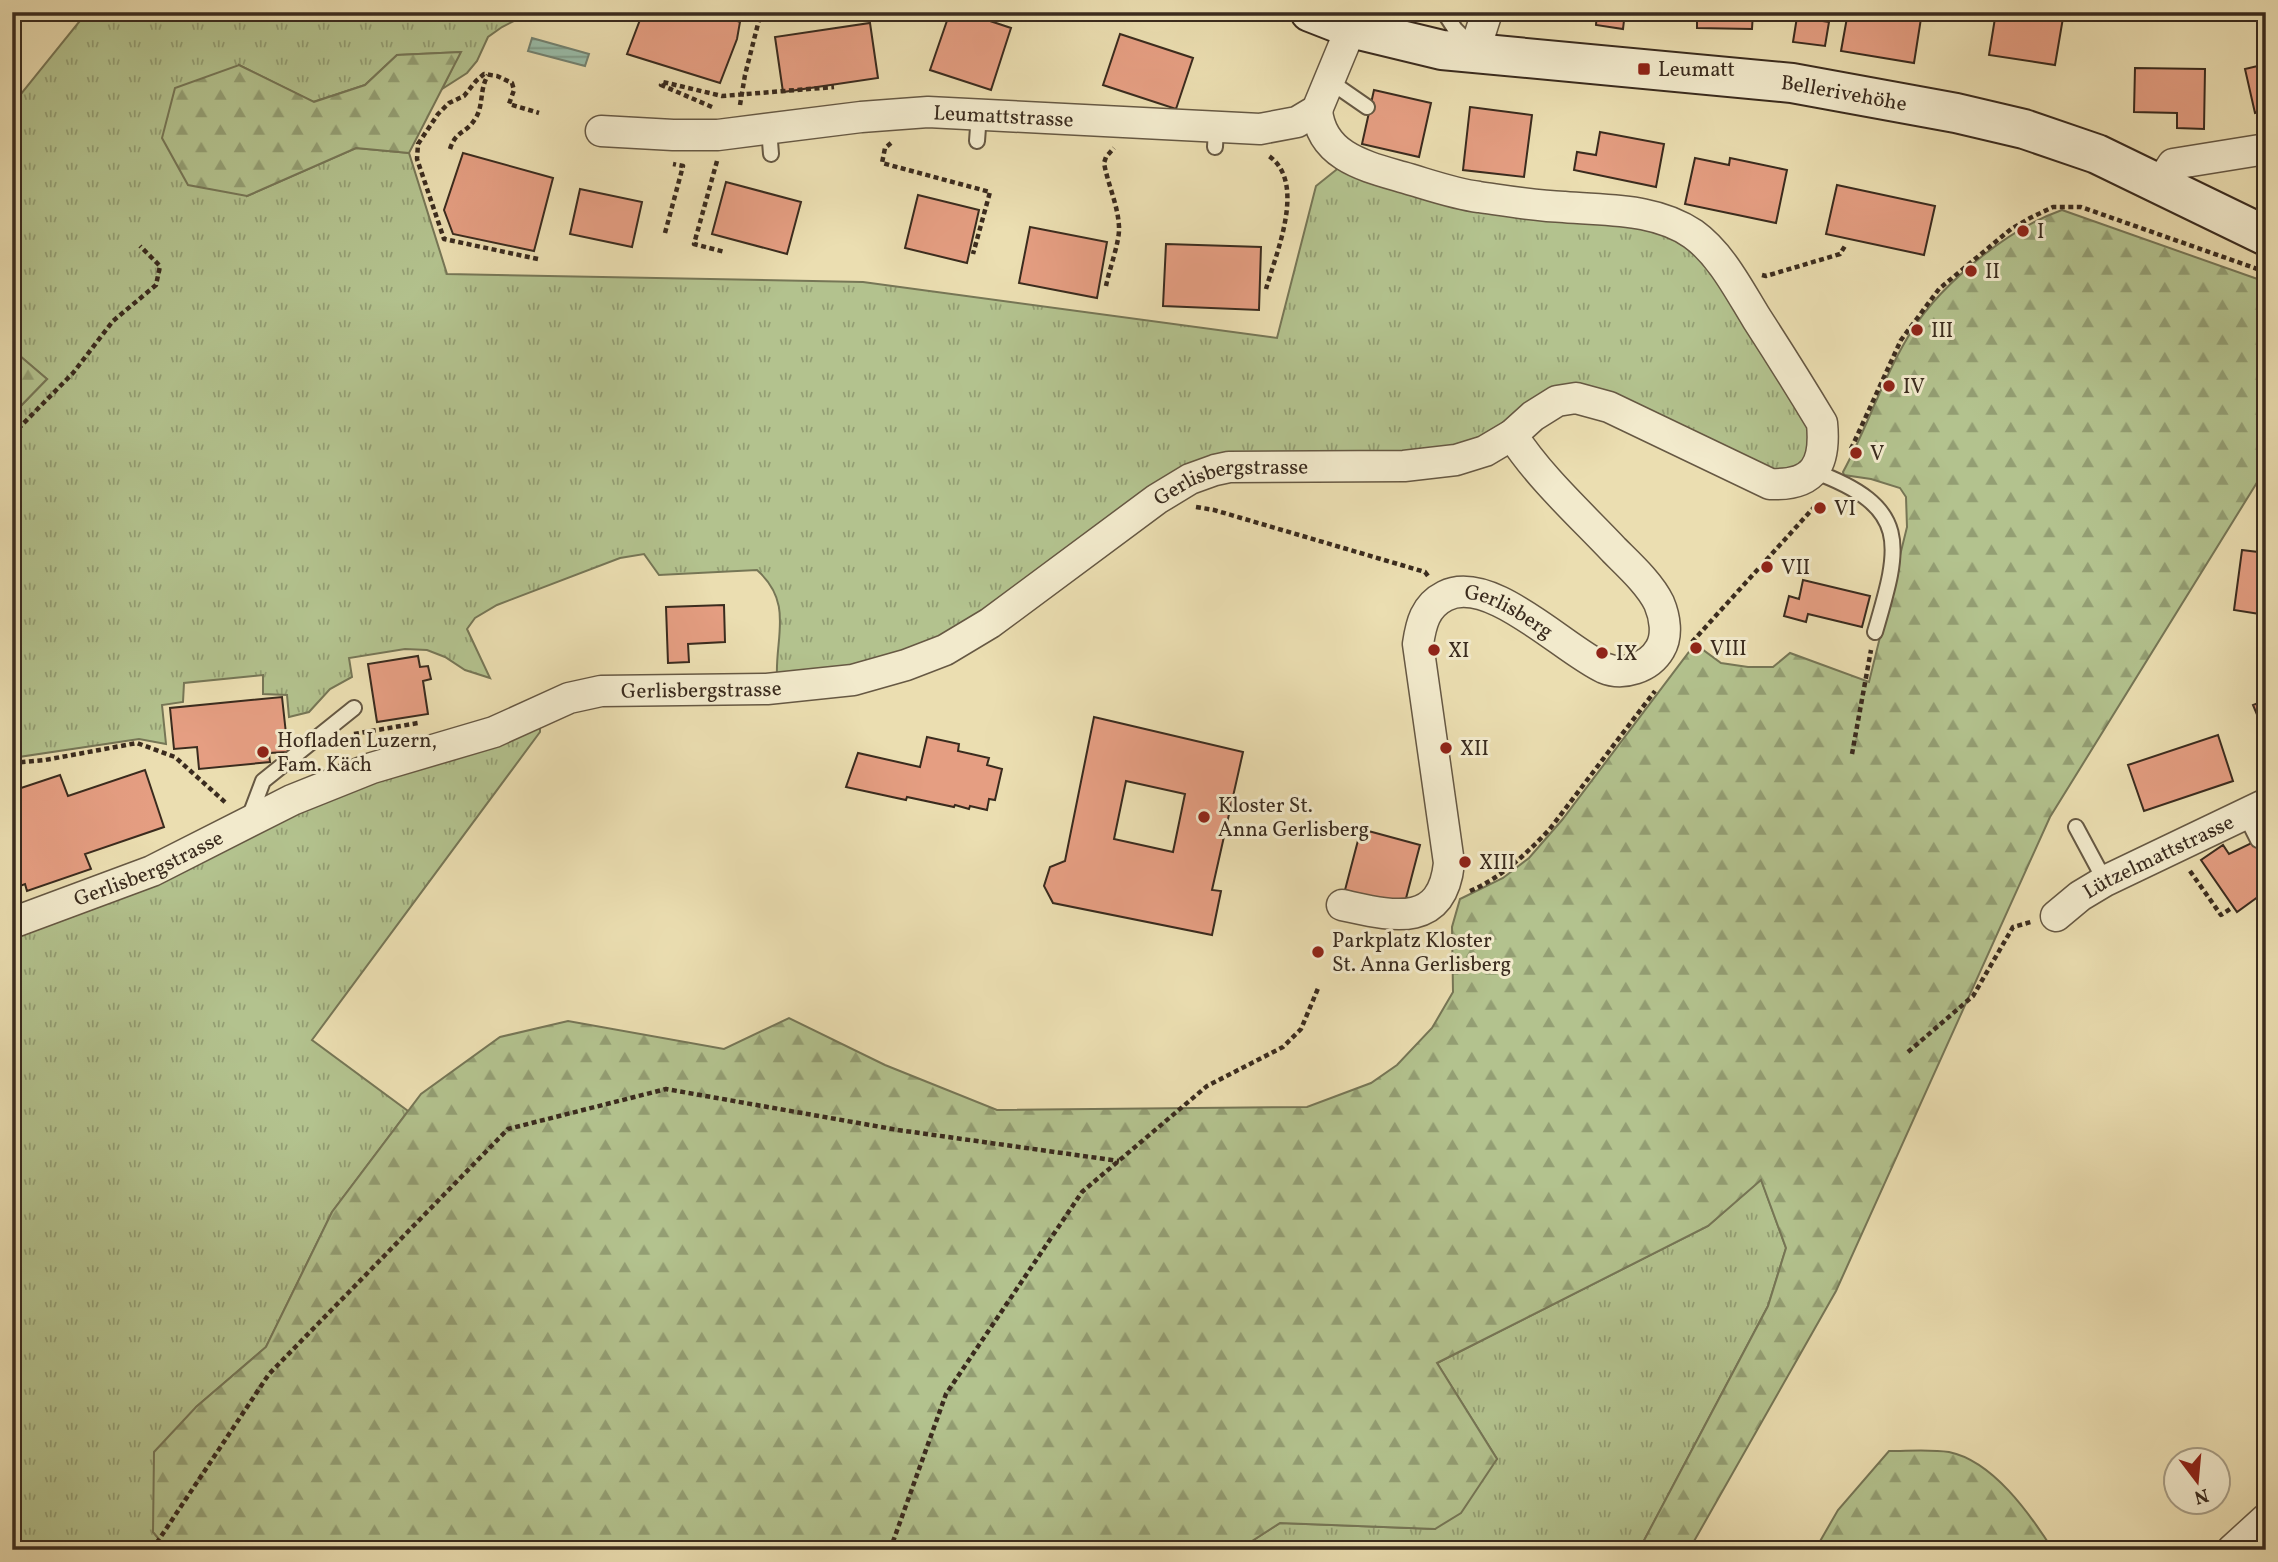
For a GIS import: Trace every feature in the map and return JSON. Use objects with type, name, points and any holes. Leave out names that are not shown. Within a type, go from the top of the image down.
[{"type":"main road","name":"Bellerivehöhe","points":[[1310,12],[1351,28],[1442,50],[1792,83],[1956,113],[2024,129],[2097,154],[2266,236]]},
{"type":"street","points":[[1480,55],[1479,37],[1487,12]]},
{"type":"street","points":[[1351,28],[1323,97],[1320,130],[1338,151],[1350,159],[1391,173],[1476,197],[1619,210],[1662,219],[1693,234],[1714,254],[1736,285],[1822,423],[1824,445],[1820,463],[1813,471]]},
{"type":"street","name":"Leumattstrasse","points":[[601,131],[673,135],[722,123],[770,141],[909,113],[978,127],[1135,123],[1216,137],[1297,122],[1323,97]]},
{"type":"street","points":[[2160,184],[2173,164],[2266,149]]},
{"type":"street","name":"Gerlisbergstrasse","points":[[12,923],[152,871],[292,800],[372,768],[494,732],[569,698],[601,691],[767,689],[853,680],[906,665],[945,650],[990,623],[1157,499],[1190,479],[1215,470],[1228,467],[1404,466],[1443,461],[1485,452],[1557,401],[1577,398],[1609,407],[1770,484],[1787,485],[1807,477],[1813,471]]},
{"type":"street","name":"Gerlisberg","points":[[1342,905],[1394,916],[1418,913],[1444,889],[1449,863],[1418,644],[1420,626],[1437,600],[1451,593],[1467,590],[1479,593],[1520,612],[1604,668],[1623,673],[1640,667],[1659,651],[1665,635],[1658,601],[1632,568],[1530,463],[1512,435]]},
{"type":"street","name":"Lützelmattstrasse","points":[[2056,916],[2080,896],[2105,881],[2174,847],[2256,820]]},
{"type":"street","points":[[2232,1550],[2266,1519]]},
{"type":"lane","points":[[1444,12],[1455,29],[1480,55]]},
{"type":"lane","points":[[1323,97],[1341,89],[1367,107]]},
{"type":"lane","points":[[1813,471],[1836,479],[1866,495],[1878,507],[1892,533],[1894,556],[1891,577],[1875,632]]},
{"type":"lane","points":[[248,822],[263,781],[354,708]]},
{"type":"lane","points":[[2076,827],[2105,881]]},
{"type":"path","points":[[740,95],[761,12]]},
{"type":"path","points":[[538,259],[444,239],[417,159],[418,144],[438,114],[449,103],[464,96],[484,75],[497,76],[512,83],[514,90],[509,104],[539,113]]},
{"type":"path","points":[[450,149],[453,137],[475,119],[480,106],[482,85],[488,75]]},
{"type":"path","points":[[725,252],[694,244],[722,148],[722,123],[661,85],[663,82],[722,96],[834,87]]},
{"type":"path","points":[[909,113],[905,138],[903,141],[889,144],[883,163],[990,192],[973,254]]},
{"type":"path","points":[[1106,286],[1119,228],[1104,163],[1106,156],[1121,141],[1132,139],[1135,123]]},
{"type":"path","points":[[1264,153],[1272,157],[1284,173],[1288,201],[1266,289]]},
{"type":"path","points":[[661,161],[684,166],[665,233]]},
{"type":"path","points":[[12,435],[73,373],[113,321],[156,285],[160,266],[140,246]]},
{"type":"path","points":[[1736,285],[1753,273],[1766,276],[1840,254],[1845,246]]},
{"type":"path","points":[[1194,507],[1214,509],[1425,572],[1432,582],[1437,600]]},
{"type":"path","points":[[1852,754],[1875,632]]},
{"type":"path","points":[[12,764],[46,761],[136,743],[175,757],[248,822]]},
{"type":"path","points":[[2174,847],[2221,915],[2233,907]]},
{"type":"path","points":[[1908,1052],[1973,996],[2013,927],[2056,916]]},
{"type":"path","points":[[890,1550],[946,1394],[1082,1192],[1208,1086],[1283,1047],[1301,1029],[1320,986]]},
{"type":"path","points":[[152,1550],[269,1374],[508,1129],[666,1089],[898,1130],[1119,1161]]},
{"type":"green space","points":[[87,12],[532,12],[488,37],[477,61],[467,73],[442,89],[460,52],[397,55],[365,85],[313,102],[239,65],[247,196],[356,148],[409,153],[447,274],[863,282],[1277,338],[1316,186],[1341,166],[1658,228],[1700,254],[1808,416],[1809,458],[1792,469],[1766,470],[1596,392],[1498,434],[1442,453],[1233,457],[960,630],[879,666],[777,677],[779,608],[768,582],[757,570],[659,575],[644,554],[620,558],[497,605],[475,618],[467,629],[490,678],[465,670],[445,657],[427,650],[405,649],[349,658],[352,677],[330,689],[309,712],[289,717],[287,695],[263,694],[263,675],[184,683],[183,702],[162,705],[166,744],[139,739],[12,758],[12,415],[47,379],[20,356],[12,362],[12,105]]},
{"type":"green space","points":[[461,52],[409,153],[356,148],[247,196],[188,185],[162,138],[175,88],[239,65],[314,102],[365,85],[397,55]]},
{"type":"green space","points":[[2062,210],[2266,282],[2266,468],[2050,817],[1836,1291],[1689,1550],[1639,1550],[1768,1306],[1786,1248],[1761,1180],[1708,1226],[1437,1363],[1497,1459],[1461,1513],[1435,1529],[1280,1523],[1238,1550],[168,1550],[153,1532],[154,1452],[196,1407],[266,1347],[332,1212],[421,1094],[500,1037],[568,1021],[724,1049],[789,1018],[885,1065],[997,1110],[1307,1107],[1371,1083],[1397,1065],[1432,1028],[1453,992],[1452,927],[1460,899],[1503,878],[1529,858],[1562,820],[1695,644],[1721,663],[1773,667],[1790,653],[1869,682],[1907,527],[1906,497],[1900,488],[1871,479],[1844,475],[1843,472],[1896,358],[1934,302],[1952,282],[1995,247],[2040,219]]},
{"type":"green space","points":[[20,356],[47,379],[12,415],[12,362]]},
{"type":"green space","points":[[540,719],[540,732],[312,1040],[408,1111],[332,1212],[266,1347],[196,1407],[153,1532],[168,1550],[12,1550],[12,930],[268,821]]},
{"type":"green space","points":[[1761,1179],[1786,1248],[1768,1306],[1639,1550],[1238,1550],[1280,1523],[1435,1529],[1497,1459],[1437,1363],[1708,1226]]},
{"type":"green space","points":[[1889,1451],[1949,1452],[1981,1466],[2022,1506],[2053,1550],[1815,1550],[1838,1510]]},
{"type":"shaded area","points":[[532,38],[589,54],[585,66],[528,51]]},
{"type":"building","points":[[643,12],[714,12],[740,22],[737,39],[720,83],[627,54]]},
{"type":"building","points":[[950,12],[963,12],[1011,28],[991,90],[930,70]]},
{"type":"building","points":[[1597,12],[1625,12],[1623,29],[1596,25]]},
{"type":"building","points":[[1697,12],[1753,12],[1752,29],[1697,28]]},
{"type":"building","points":[[1848,12],[1922,12],[1914,63],[1841,51]]},
{"type":"building","points":[[1996,12],[2064,12],[2055,65],[1989,55]]},
{"type":"building","points":[[1797,17],[1829,22],[1825,46],[1793,42]]},
{"type":"building","points":[[870,23],[878,78],[783,92],[775,37]]},
{"type":"building","points":[[1120,34],[1193,58],[1176,109],[1103,85]]},
{"type":"building","points":[[2266,64],[2266,110],[2255,113],[2245,69]]},
{"type":"building","points":[[2135,68],[2205,69],[2204,129],[2177,128],[2177,113],[2134,112]]},
{"type":"building","points":[[1374,90],[1431,103],[1419,157],[1362,144]]},
{"type":"building","points":[[1470,107],[1532,115],[1524,177],[1463,170]]},
{"type":"building","points":[[1600,132],[1664,144],[1656,187],[1574,170],[1577,152],[1596,155]]},
{"type":"building","points":[[463,153],[553,178],[534,251],[453,234],[444,210]]},
{"type":"building","points":[[1695,158],[1729,165],[1730,158],[1787,170],[1776,223],[1685,204]]},
{"type":"building","points":[[726,182],[801,202],[787,254],[712,234]]},
{"type":"building","points":[[1837,185],[1935,206],[1924,255],[1826,234]]},
{"type":"building","points":[[580,189],[642,202],[632,247],[570,234]]},
{"type":"building","points":[[918,195],[979,210],[967,263],[905,248]]},
{"type":"building","points":[[1030,227],[1107,242],[1097,298],[1019,283]]},
{"type":"building","points":[[1166,244],[1261,247],[1259,310],[1163,306]]},
{"type":"building","points":[[2242,550],[2266,553],[2266,615],[2234,610]]},
{"type":"building","points":[[1803,580],[1870,596],[1862,627],[1808,614],[1806,622],[1784,616],[1789,596],[1799,599]]},
{"type":"building","points":[[724,605],[725,642],[688,644],[689,662],[668,663],[666,607]]},
{"type":"building","points":[[418,656],[420,667],[428,666],[431,679],[423,681],[428,714],[377,722],[368,664]]},
{"type":"building","points":[[282,697],[288,752],[269,753],[270,762],[199,769],[197,747],[174,749],[170,708]]},
{"type":"building","points":[[2266,700],[2266,736],[2253,705]]},
{"type":"building","name":"Kloster St. Anna Gerlisberg","points":[[1094,717],[1243,752],[1212,890],[1221,891],[1212,935],[1053,903],[1044,886],[1050,867],[1065,861]],"holes":[[[1126,781],[1185,794],[1173,852],[1114,839]]]},
{"type":"building","points":[[2218,735],[2233,781],[2144,811],[2128,765]]},
{"type":"building","points":[[927,737],[959,744],[958,751],[989,758],[987,765],[1002,769],[995,800],[989,799],[987,810],[970,806],[969,809],[955,805],[954,807],[907,797],[906,800],[846,787],[858,753],[920,767]]},
{"type":"building","points":[[145,770],[164,827],[85,854],[91,869],[27,891],[25,884],[15,888],[12,880],[12,791],[60,775],[68,796]]},
{"type":"building","points":[[1361,829],[1420,845],[1404,906],[1345,890]]},
{"type":"building","points":[[2266,836],[2266,891],[2237,912],[2201,860],[2223,845],[2229,854]]},
{"type":"place","name":"Leumatt","points":[[1644,69]]},
{"type":"place","name":"I","points":[[2023,231]]},
{"type":"place","name":"II","points":[[1971,271]]},
{"type":"place","name":"III","points":[[1917,330]]},
{"type":"place","name":"IV","points":[[1889,386]]},
{"type":"place","name":"V","points":[[1856,453]]},
{"type":"place","name":"VI","points":[[1820,508]]},
{"type":"place","name":"VII","points":[[1767,567]]},
{"type":"place","name":"VIII","points":[[1696,648]]},
{"type":"place","name":"XI","points":[[1434,650]]},
{"type":"place","name":"IX","points":[[1602,653]]},
{"type":"place","name":"XII","points":[[1446,748]]},
{"type":"place","name":"Hofladen Luzern, Fam. Käch","points":[[263,752]]},
{"type":"place","name":"Kloster St. Anna Gerlisberg","points":[[1204,817]]},
{"type":"place","name":"XIII","points":[[1465,862]]},
{"type":"place","name":"Parkplatz Kloster St. Anna Gerlisberg","points":[[1318,952]]}]
